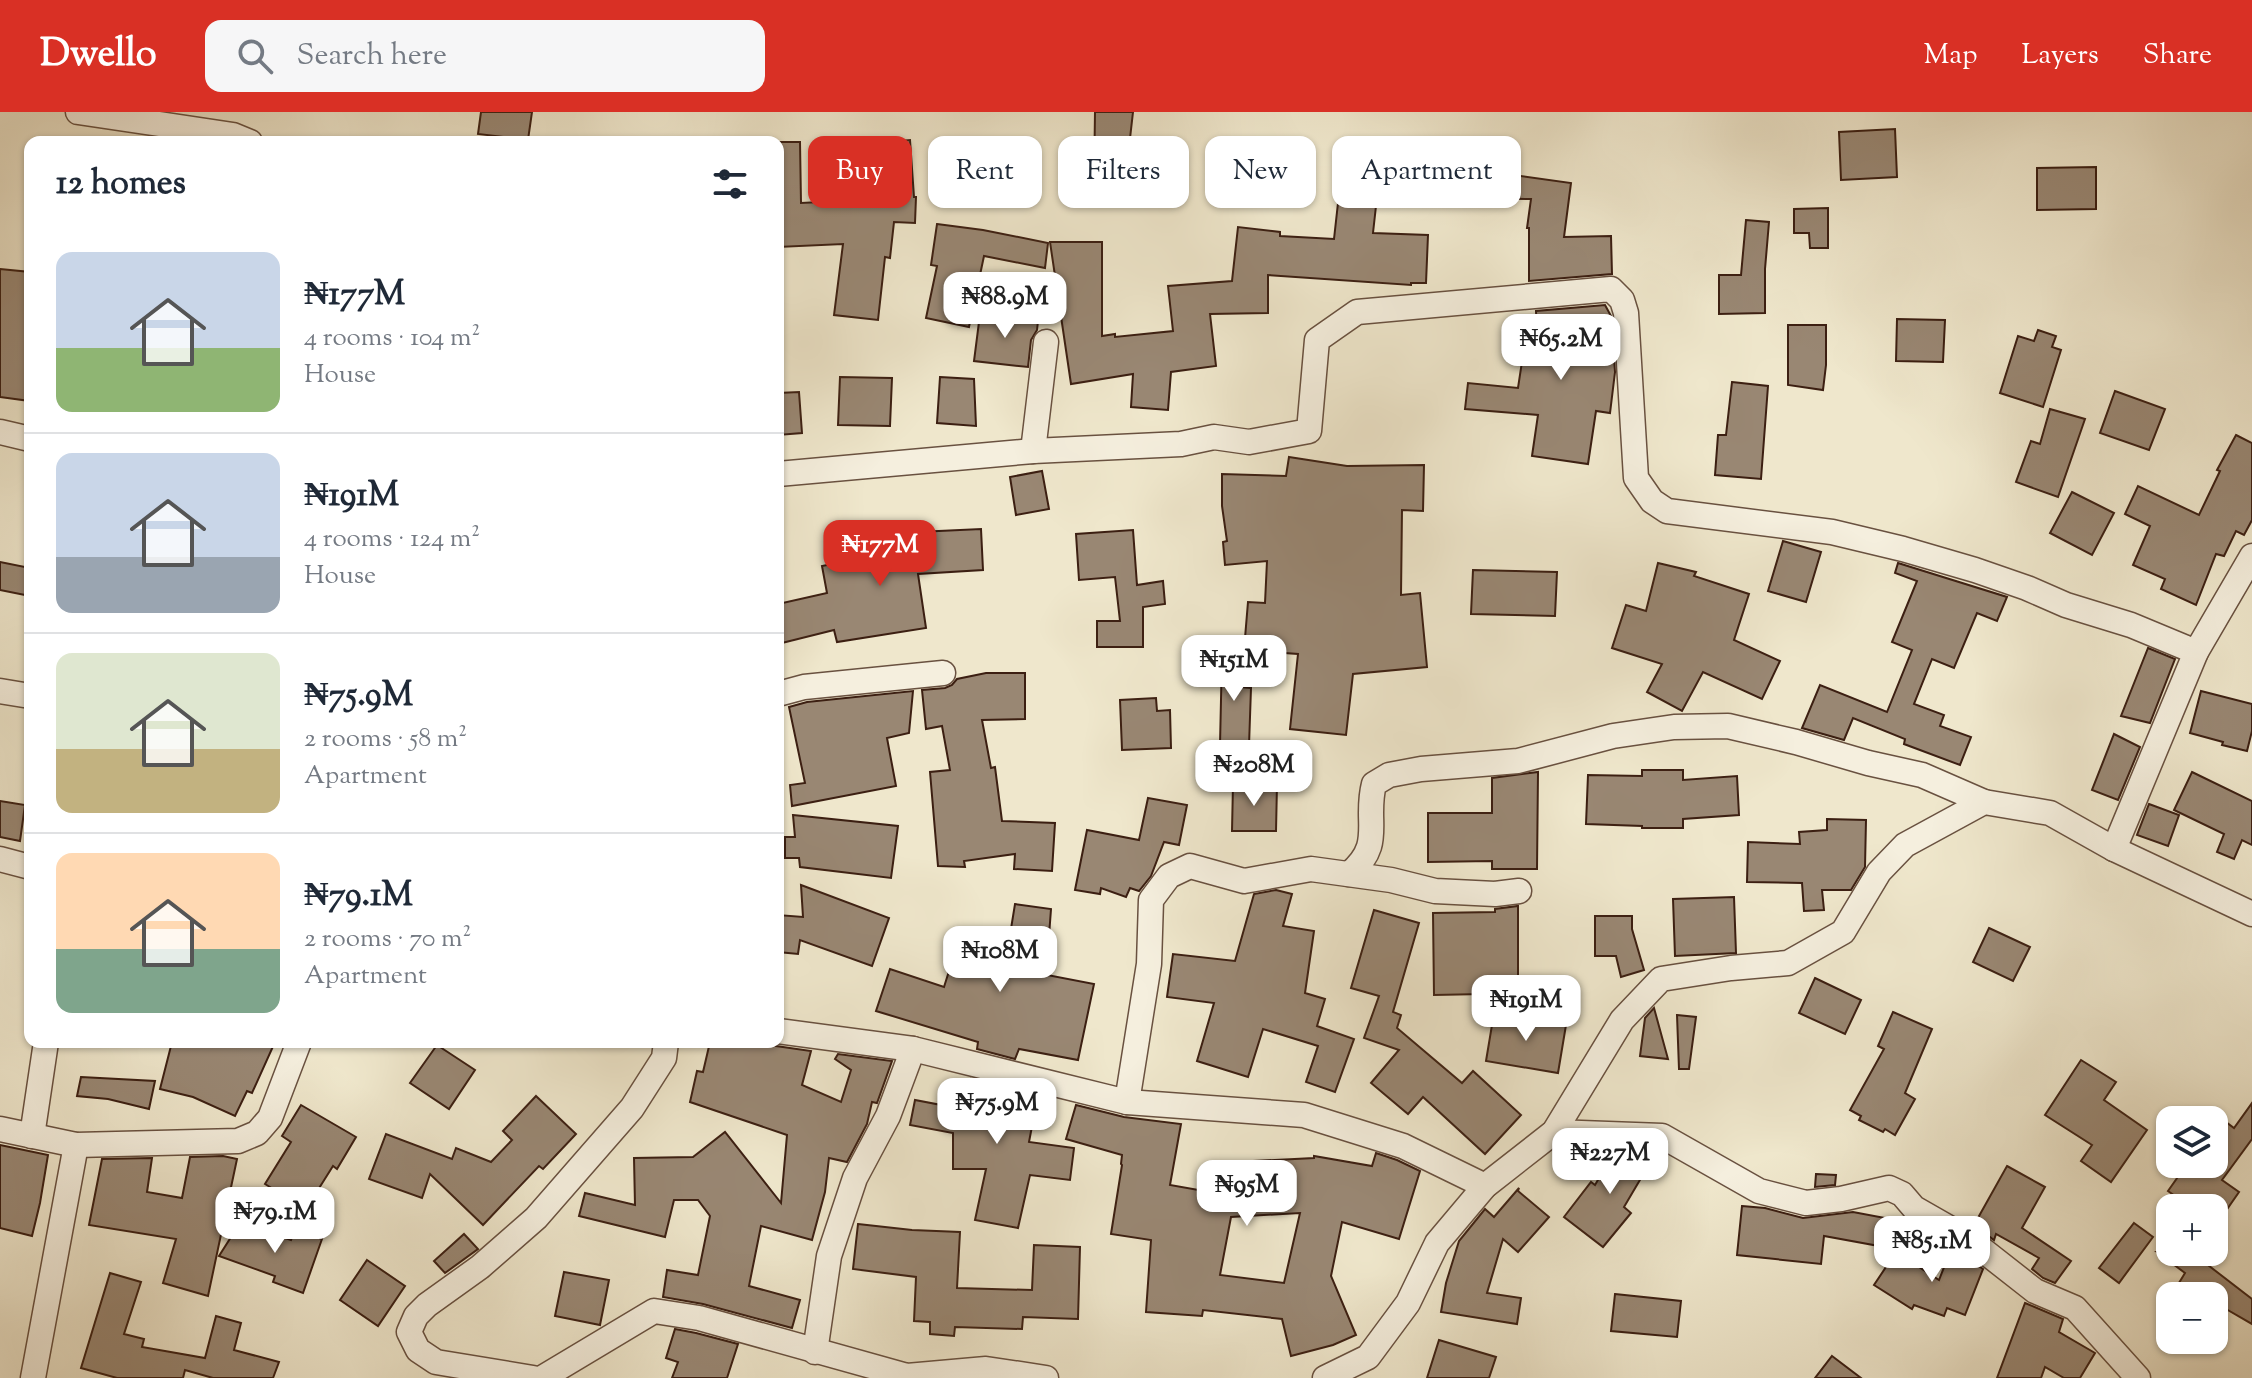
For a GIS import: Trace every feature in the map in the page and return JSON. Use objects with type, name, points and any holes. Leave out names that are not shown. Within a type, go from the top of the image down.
[{"type":"street","points":[[78,112],[166,124],[198,136]]},
{"type":"street","points":[[784,473],[1033,451],[1181,444],[1214,437],[1249,442],[1309,431],[1317,340],[1357,312],[1611,289],[1622,300],[1626,313],[1636,478],[1652,501],[1667,511],[1832,532],[1903,549],[2027,588],[2196,652]]},
{"type":"street","points":[[1033,451],[1046,342]]},
{"type":"street","points":[[0,432],[24,438]]},
{"type":"street","points":[[2114,849],[2196,652],[2252,556]]},
{"type":"street","points":[[784,692],[804,687],[943,673]]},
{"type":"street","points":[[0,691],[24,695]]},
{"type":"street","points":[[1349,874],[1362,863],[1372,837],[1369,800],[1374,784],[1389,775],[1457,764],[1518,761],[1613,736],[1674,727],[1728,726],[1922,775],[1984,802],[2050,813],[2114,849],[2252,914]]},
{"type":"street","points":[[1325,1378],[1368,1357],[1408,1303],[1437,1243],[1485,1186],[1554,1132],[1622,1020],[1661,979],[1788,963],[1843,932],[1879,872],[1905,845],[1984,802]]},
{"type":"street","points":[[0,859],[24,865]]},
{"type":"street","points":[[1127,1102],[1149,964],[1151,900],[1169,876],[1190,866],[1244,881],[1311,869],[1391,880],[1435,891],[1495,894],[1519,891]]},
{"type":"street","points":[[784,1032],[913,1049],[1127,1102],[1304,1115],[1403,1146],[1485,1186]]},
{"type":"street","points":[[32,1136],[45,1048]]},
{"type":"street","points":[[0,1129],[76,1145],[238,1141],[257,1133],[270,1118],[297,1048]]},
{"type":"street","points":[[533,1378],[436,1362],[418,1350],[409,1332],[416,1316],[427,1305],[480,1267],[545,1207],[632,1108],[664,1058],[665,1048]]},
{"type":"street","points":[[815,1352],[829,1256],[855,1178],[888,1116],[913,1049]]},
{"type":"street","points":[[1554,1132],[1662,1136],[1759,1191],[1806,1203],[1889,1188],[1902,1194],[1914,1208],[1970,1240],[2035,1291],[2075,1308],[2138,1378]]},
{"type":"street","points":[[33,1378],[76,1145]]},
{"type":"street","points":[[542,1378],[654,1311],[699,1318],[907,1376],[950,1375],[986,1369],[1046,1378]]},
{"type":"building","points":[[481,112],[532,112],[529,136],[478,134]]},
{"type":"building","points":[[1095,112],[1133,112],[1130,136],[1095,136]]},
{"type":"building","points":[[1895,129],[1897,177],[1841,180],[1839,132]]},
{"type":"building","points":[[784,142],[800,142],[801,203],[808,203],[808,208],[912,208],[912,168],[916,197],[915,223],[894,222],[890,258],[885,257],[878,320],[834,315],[843,244],[784,247]]},
{"type":"building","points":[[2096,167],[2096,209],[2037,210],[2037,168]]},
{"type":"building","points":[[1521,176],[1571,183],[1564,237],[1611,236],[1612,274],[1529,281],[1527,228],[1531,199],[1521,199]]},
{"type":"building","points":[[1337,208],[1376,208],[1373,233],[1428,235],[1426,283],[1411,285],[1268,275],[1268,313],[1210,314],[1216,366],[1171,372],[1168,410],[1131,407],[1133,374],[1071,384],[1050,242],[1102,242],[1102,336],[1115,334],[1115,337],[1173,331],[1168,286],[1232,281],[1238,227],[1280,232],[1280,236],[1334,239]]},
{"type":"building","points":[[1828,208],[1828,248],[1810,248],[1809,233],[1794,233],[1794,209]]},
{"type":"building","points":[[1746,220],[1769,222],[1765,313],[1719,314],[1719,275],[1741,275]]},
{"type":"building","points":[[937,224],[1048,243],[1045,268],[984,256],[969,327],[926,318],[937,266],[931,265]]},
{"type":"building","points":[[0,269],[24,271],[24,400],[0,397]]},
{"type":"building","points":[[1605,305],[1611,316],[1615,372],[1610,413],[1596,411],[1588,464],[1532,456],[1538,415],[1465,409],[1468,383],[1518,388],[1523,355],[1538,357],[1536,311]]},
{"type":"building","points":[[980,314],[1038,321],[1031,340],[1028,367],[974,361]]},
{"type":"building","points":[[1897,319],[1945,320],[1943,362],[1896,361]]},
{"type":"building","points":[[1788,325],[1826,325],[1823,390],[1788,385]]},
{"type":"building","points":[[2038,330],[2056,336],[2052,347],[2061,350],[2043,407],[2000,393],[2018,336],[2034,341]]},
{"type":"building","points":[[840,377],[892,378],[890,426],[838,425]]},
{"type":"building","points":[[940,377],[974,379],[976,426],[937,423]]},
{"type":"building","points":[[1732,382],[1768,386],[1761,479],[1715,475],[1718,435],[1726,435]]},
{"type":"building","points":[[2115,391],[2165,409],[2149,450],[2100,433]]},
{"type":"building","points":[[799,392],[802,433],[784,434],[784,393]]},
{"type":"building","points":[[2050,409],[2085,419],[2058,497],[2016,482],[2031,441],[2040,444]]},
{"type":"building","points":[[2236,435],[2252,443],[2252,520],[2244,535],[2236,531],[2224,556],[2216,554],[2196,605],[2161,589],[2165,579],[2133,565],[2150,526],[2125,514],[2138,486],[2199,515],[2220,471],[2217,470]]},
{"type":"building","points":[[1289,457],[1347,466],[1424,465],[1423,511],[1402,510],[1401,595],[1420,593],[1427,667],[1353,674],[1346,735],[1290,729],[1298,654],[1244,650],[1248,602],[1265,603],[1267,561],[1225,565],[1223,542],[1227,541],[1222,474],[1286,476]]},
{"type":"building","points":[[1042,471],[1049,509],[1016,515],[1010,477]]},
{"type":"building","points":[[2072,492],[2114,513],[2092,555],[2050,533]]},
{"type":"building","points":[[981,529],[983,570],[918,574],[926,628],[837,642],[834,630],[784,642],[784,603],[827,593],[822,566],[867,557],[865,545],[919,536],[918,532]]},
{"type":"building","points":[[1133,530],[1137,585],[1163,581],[1165,604],[1143,607],[1143,647],[1097,647],[1097,621],[1120,621],[1115,577],[1079,580],[1076,534]]},
{"type":"building","points":[[1783,541],[1821,552],[1806,602],[1768,591]]},
{"type":"building","points":[[0,562],[24,567],[24,595],[0,590]]},
{"type":"building","points":[[1658,563],[1696,572],[1694,576],[1749,594],[1734,640],[1780,661],[1762,699],[1703,672],[1682,711],[1647,692],[1662,664],[1612,648],[1626,605],[1646,611]]},
{"type":"building","points":[[1898,563],[2007,597],[1997,621],[1977,613],[1954,668],[1932,659],[1914,704],[1944,715],[1940,726],[1971,737],[1960,765],[1904,744],[1905,739],[1853,718],[1844,740],[1802,728],[1820,685],[1887,712],[1912,650],[1892,642],[1917,581],[1895,573]]},
{"type":"building","points":[[1473,570],[1557,572],[1555,616],[1471,614]]},
{"type":"building","points":[[2148,648],[2175,659],[2150,723],[2121,716]]},
{"type":"building","points":[[1222,654],[1244,656],[1241,687],[1251,688],[1249,746],[1220,745]]},
{"type":"building","points":[[986,673],[1025,673],[1025,719],[982,720],[991,768],[995,767],[1002,821],[1055,823],[1052,871],[1014,869],[1015,854],[964,861],[965,867],[938,866],[930,772],[950,770],[942,726],[926,729],[922,690],[945,688],[957,679]]},
{"type":"building","points":[[913,691],[909,733],[887,738],[896,786],[792,806],[790,785],[805,783],[789,707],[807,702]]},
{"type":"building","points":[[2201,691],[2252,704],[2252,731],[2247,751],[2190,733]]},
{"type":"building","points":[[1156,698],[1157,711],[1170,710],[1171,748],[1122,750],[1120,700]]},
{"type":"building","points":[[2114,734],[2140,747],[2118,800],[2092,790]]},
{"type":"building","points":[[1642,770],[1683,770],[1683,780],[1737,776],[1739,815],[1683,819],[1683,828],[1586,824],[1588,775],[1642,776]]},
{"type":"building","points":[[1538,772],[1537,869],[1492,869],[1492,861],[1428,862],[1428,813],[1492,813],[1492,778]]},
{"type":"building","points":[[2192,772],[2252,801],[2252,845],[2242,840],[2234,859],[2217,852],[2224,834],[2174,810]]},
{"type":"building","points":[[1233,784],[1277,784],[1276,831],[1232,831]]},
{"type":"building","points":[[1148,798],[1187,805],[1179,845],[1164,842],[1151,876],[1139,891],[1130,888],[1126,897],[1101,888],[1100,894],[1075,890],[1087,830],[1139,840]]},
{"type":"building","points":[[0,801],[24,805],[20,841],[0,837]]},
{"type":"building","points":[[2149,804],[2179,815],[2168,846],[2137,835]]},
{"type":"building","points":[[793,815],[898,826],[891,878],[800,867],[799,858],[785,858],[785,837],[795,837]]},
{"type":"building","points":[[1827,819],[1866,820],[1865,867],[1851,890],[1822,890],[1824,910],[1804,911],[1802,883],[1747,882],[1748,842],[1800,844],[1799,832],[1827,830]]},
{"type":"building","points":[[801,885],[889,918],[872,966],[800,940],[798,954],[784,953],[784,915],[803,917]]},
{"type":"building","points":[[1276,890],[1292,894],[1283,926],[1314,931],[1305,993],[1325,999],[1317,1026],[1354,1039],[1335,1092],[1306,1082],[1318,1046],[1263,1029],[1248,1077],[1197,1061],[1214,1003],[1167,997],[1173,954],[1235,961],[1254,894]]},
{"type":"building","points":[[1734,897],[1736,953],[1675,956],[1673,899]]},
{"type":"building","points":[[1015,904],[1051,909],[1049,936],[1052,936],[1047,975],[1094,984],[1078,1060],[1019,1049],[1015,1059],[977,1049],[978,1042],[876,1011],[890,969],[944,987],[952,969],[961,930],[1009,941]]},
{"type":"building","points":[[1518,906],[1518,977],[1482,977],[1483,994],[1434,995],[1433,913],[1495,912],[1495,909]]},
{"type":"building","points":[[1374,910],[1419,923],[1393,1012],[1401,1015],[1397,1028],[1462,1083],[1473,1071],[1521,1115],[1485,1154],[1423,1097],[1408,1114],[1371,1083],[1399,1050],[1364,1038],[1379,996],[1351,988]]},
{"type":"building","points":[[1595,916],[1632,916],[1632,929],[1644,970],[1621,977],[1616,956],[1595,956]]},
{"type":"building","points":[[1989,928],[2030,947],[2013,981],[1973,962]]},
{"type":"building","points":[[1815,978],[1861,1000],[1845,1034],[1799,1013]]},
{"type":"building","points":[[1654,1008],[1668,1059],[1640,1056],[1645,1018]]},
{"type":"building","points":[[1893,1012],[1932,1029],[1905,1093],[1915,1099],[1895,1135],[1859,1120],[1861,1116],[1850,1110],[1884,1049],[1878,1046]]},
{"type":"building","points":[[1494,1013],[1566,1025],[1558,1073],[1486,1061]]},
{"type":"building","points":[[1677,1015],[1696,1017],[1689,1069],[1679,1069]]},
{"type":"building","points":[[784,1047],[811,1051],[802,1085],[841,1102],[851,1070],[835,1059],[838,1054],[892,1061],[877,1103],[872,1102],[867,1124],[847,1162],[829,1158],[825,1192],[812,1240],[761,1226],[749,1286],[800,1300],[792,1328],[703,1304],[663,1297],[667,1270],[698,1275],[710,1216],[698,1200],[674,1200],[665,1237],[579,1216],[585,1193],[635,1205],[634,1158],[693,1157],[725,1132],[781,1203],[787,1135],[690,1102],[697,1071],[703,1072],[709,1048]]},
{"type":"building","points":[[170,1048],[272,1048],[252,1093],[247,1091],[235,1116],[193,1097],[160,1089]]},
{"type":"building","points":[[435,1048],[442,1048],[475,1070],[449,1109],[410,1083]]},
{"type":"building","points":[[2081,1060],[2116,1082],[2104,1100],[2147,1130],[2111,1182],[2081,1161],[2092,1145],[2045,1115]]},
{"type":"building","points":[[81,1077],[155,1081],[149,1109],[108,1099],[77,1096]]},
{"type":"building","points":[[971,1079],[1038,1095],[1029,1142],[1074,1148],[1070,1180],[1030,1175],[1018,1228],[975,1220],[986,1169],[953,1169],[953,1133],[910,1125],[915,1100],[957,1108],[961,1089],[969,1091]]},
{"type":"building","points":[[536,1096],[576,1134],[543,1169],[539,1166],[483,1225],[430,1174],[422,1198],[369,1179],[386,1134],[452,1159],[456,1148],[491,1162],[512,1140],[503,1131]]},
{"type":"building","points":[[2252,1103],[2252,1139],[2228,1172],[2228,1124],[2234,1128]]},
{"type":"building","points":[[301,1105],[356,1137],[337,1169],[333,1166],[306,1209],[265,1184],[291,1142],[282,1136]]},
{"type":"building","points":[[1076,1105],[1124,1117],[1181,1124],[1170,1185],[1255,1200],[1254,1161],[1314,1156],[1372,1166],[1376,1153],[1420,1171],[1399,1239],[1342,1222],[1331,1276],[1356,1335],[1333,1345],[1291,1356],[1282,1319],[1203,1310],[1202,1316],[1146,1312],[1151,1240],[1111,1234],[1122,1155],[1066,1139]],"holes":[[[1300,1213],[1284,1283],[1220,1275],[1231,1217]]]},
{"type":"building","points":[[0,1145],[48,1155],[32,1236],[0,1228]]},
{"type":"building","points":[[1616,1149],[1644,1150],[1654,1156],[1624,1207],[1631,1213],[1603,1247],[1564,1217],[1591,1182],[1595,1185]]},
{"type":"building","points":[[223,1156],[237,1159],[208,1296],[163,1283],[176,1239],[89,1225],[102,1159],[152,1158],[147,1192],[182,1198],[190,1157]]},
{"type":"building","points":[[2007,1166],[2045,1187],[2022,1228],[2071,1261],[2055,1283],[2032,1269],[2039,1258],[1996,1234],[1994,1240],[1974,1225]]},
{"type":"building","points":[[1816,1174],[1836,1175],[1835,1185],[1815,1187]]},
{"type":"building","points":[[2177,1178],[2223,1178],[2222,1180],[2239,1192],[2228,1208],[2228,1194],[2172,1194],[2168,1191]]},
{"type":"building","points":[[1519,1188],[1518,1191],[1549,1217],[1518,1252],[1503,1239],[1487,1293],[1521,1298],[1517,1324],[1441,1312],[1459,1241],[1485,1209],[1494,1217]]},
{"type":"building","points":[[1742,1206],[1765,1208],[1803,1218],[1853,1212],[1885,1218],[1879,1246],[1824,1236],[1821,1264],[1737,1255]]},
{"type":"building","points":[[240,1223],[291,1240],[295,1230],[322,1239],[303,1293],[273,1282],[275,1276],[219,1256]]},
{"type":"building","points":[[2134,1223],[2153,1237],[2119,1283],[2099,1268]]},
{"type":"building","points":[[858,1224],[960,1232],[957,1288],[1032,1290],[1034,1245],[1080,1247],[1078,1319],[1023,1317],[1022,1329],[955,1327],[954,1336],[930,1334],[930,1322],[914,1321],[916,1277],[853,1269]]},
{"type":"building","points":[[464,1234],[478,1249],[445,1273],[434,1261]]},
{"type":"building","points":[[1952,1247],[1983,1269],[1965,1315],[1947,1308],[1944,1316],[1914,1305],[1912,1309],[1874,1285],[1896,1252],[1939,1280]]},
{"type":"building","points":[[367,1260],[405,1286],[378,1326],[340,1300]]},
{"type":"building","points":[[2176,1266],[2209,1266],[2252,1299],[2252,1324],[2228,1310],[2228,1282],[2180,1282],[2185,1273]]},
{"type":"building","points":[[564,1272],[609,1280],[600,1325],[555,1316]]},
{"type":"building","points":[[110,1273],[141,1282],[124,1334],[144,1339],[142,1347],[205,1358],[216,1316],[241,1323],[234,1350],[279,1362],[273,1378],[213,1378],[185,1370],[183,1378],[117,1378],[81,1368]]},
{"type":"building","points":[[1615,1294],[1681,1301],[1677,1337],[1611,1331]]},
{"type":"building","points":[[2025,1303],[2063,1319],[2059,1332],[2095,1353],[2080,1378],[2064,1378],[2045,1367],[2041,1378],[1997,1378]]},
{"type":"building","points":[[675,1329],[738,1344],[727,1378],[672,1378],[678,1362],[666,1358]]},
{"type":"building","points":[[1439,1340],[1496,1357],[1489,1378],[1427,1378]]},
{"type":"building","points":[[1832,1356],[1861,1378],[1815,1378]]}]
